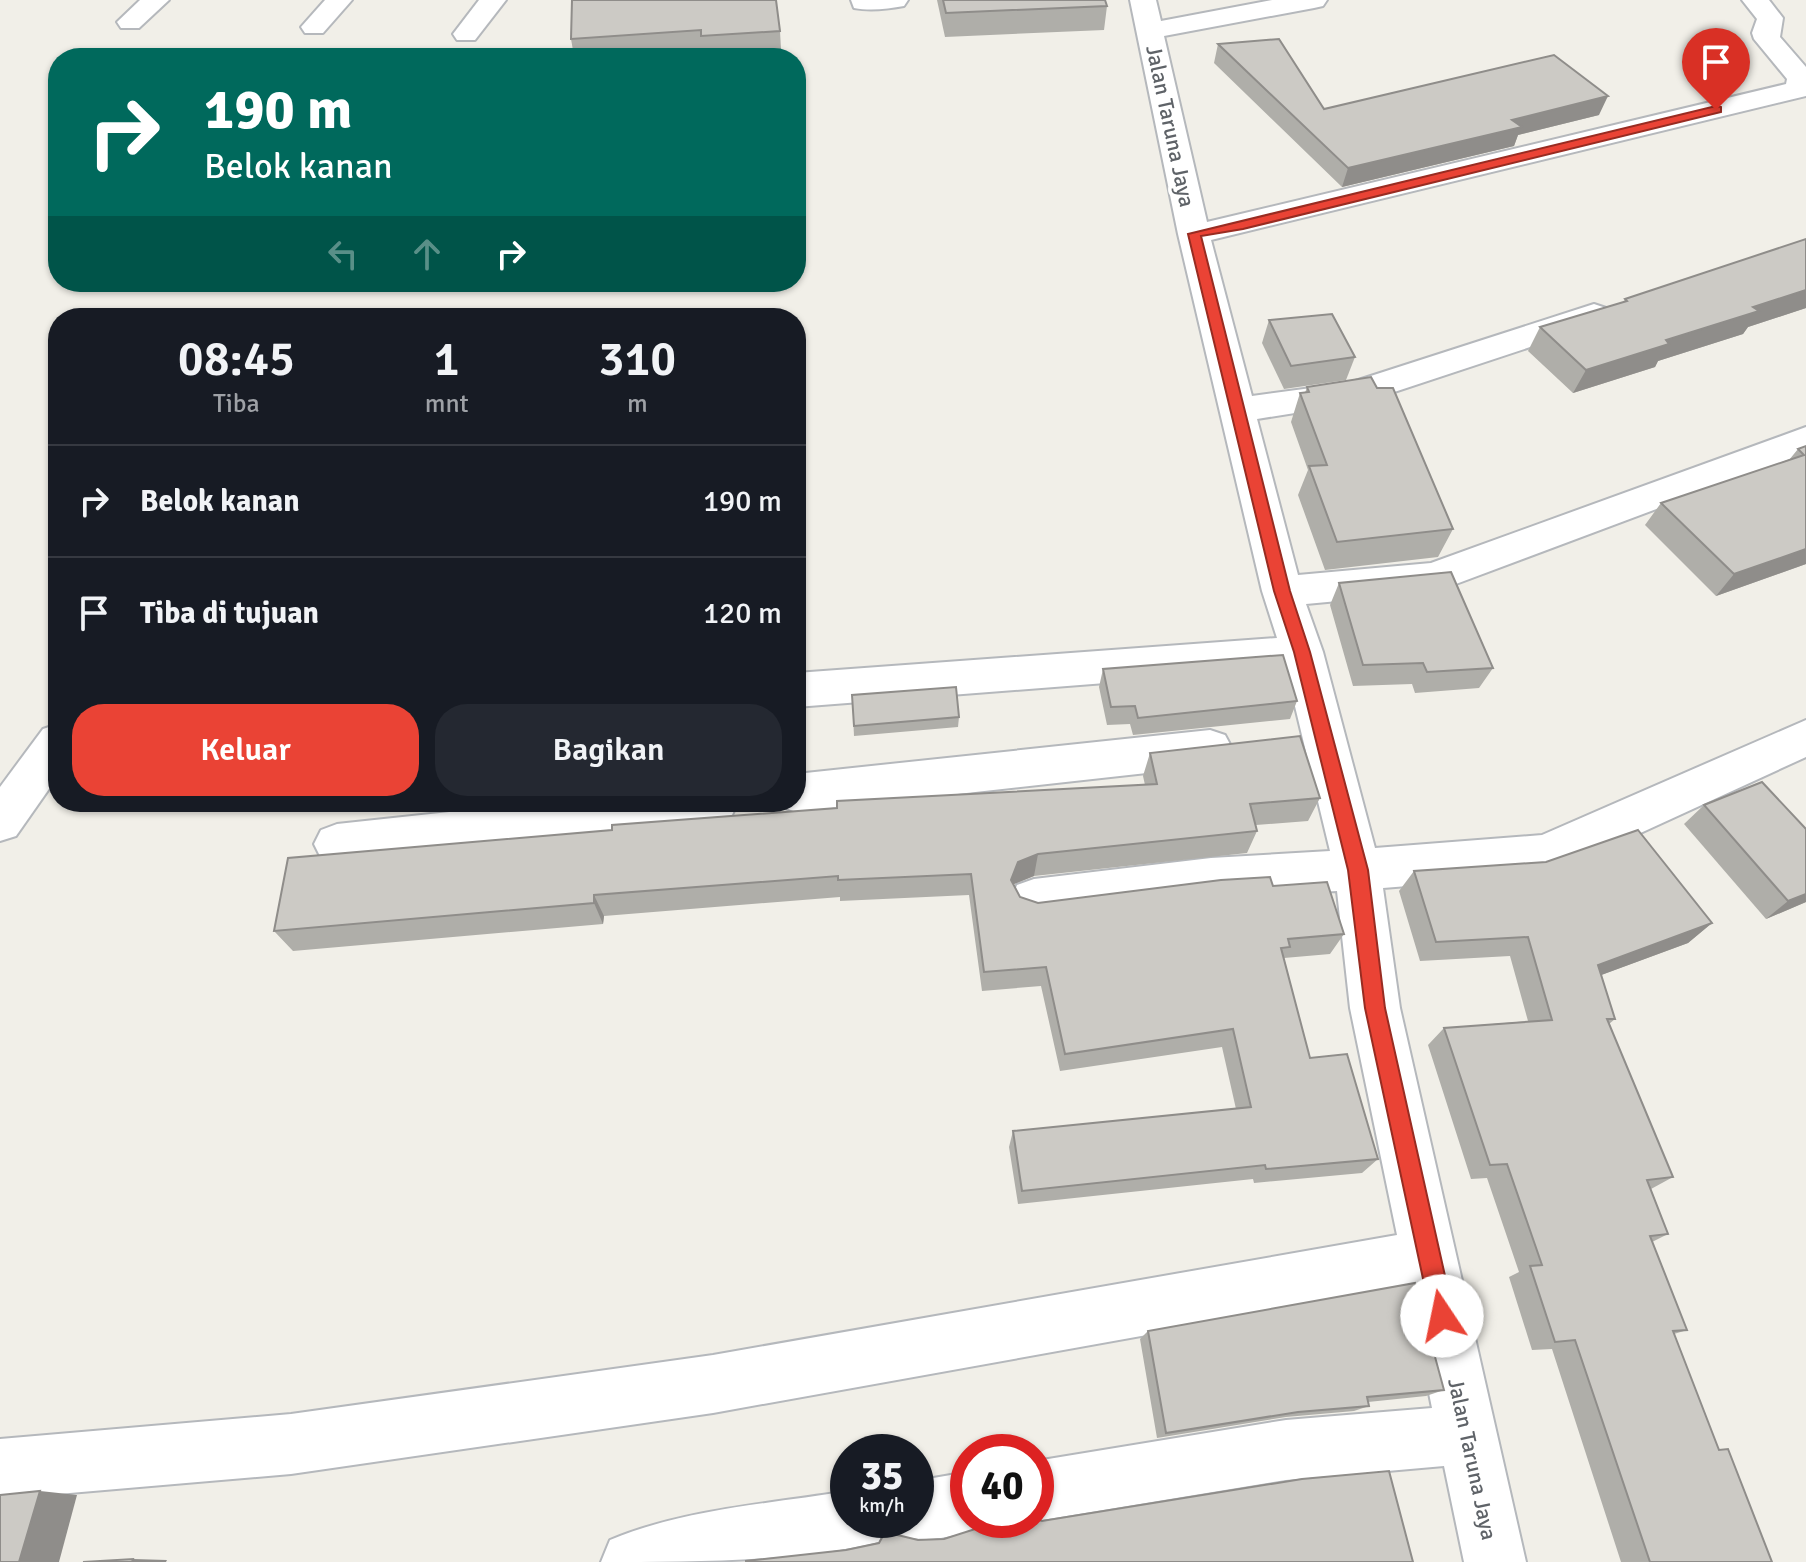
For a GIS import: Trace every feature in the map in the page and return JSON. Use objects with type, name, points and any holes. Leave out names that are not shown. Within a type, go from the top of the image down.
[{"type":"street","points":[[130,22],[156,0]]},
{"type":"street","points":[[314,27],[339,0]]},
{"type":"street","points":[[466,34],[493,0]]},
{"type":"street","points":[[863,2],[895,0]]},
{"type":"street","points":[[1147,16],[1314,0]]},
{"type":"street","points":[[1194,234],[1243,225],[1799,89],[1801,78],[1767,39],[1765,33],[1770,18],[1755,0]]},
{"type":"street","name":"Jalan Taruna Jaya","points":[[1147,16],[1194,234],[1282,591],[1302,652],[1358,870],[1375,1008],[1495,1562]]},
{"type":"street","points":[[1238,410],[1339,396],[1624,305]]},
{"type":"street","points":[[1282,591],[1422,578],[1806,439]]},
{"type":"street","points":[[806,689],[1302,652]]},
{"type":"street","points":[[806,792],[1323,736]]},
{"type":"street","points":[[1034,900],[1211,878],[1533,857],[1806,738]]},
{"type":"street","points":[[0,822],[48,756]]},
{"type":"street","points":[[337,844],[626,812]]},
{"type":"street","points":[[0,1469],[291,1444],[713,1384],[1430,1257]]},
{"type":"street","points":[[1054,1488],[1286,1450],[1466,1435]]},
{"type":"street","points":[[632,1562],[670,1551],[830,1524]]},
{"type":"building","points":[[572,0],[776,0],[780,31],[701,36],[701,30],[571,39]]},
{"type":"building","points":[[943,0],[1105,0],[1107,6],[946,13]]},
{"type":"building","points":[[1279,39],[1324,109],[1554,55],[1608,96],[1512,120],[1522,127],[1348,168],[1218,44]]},
{"type":"building","points":[[1806,239],[1806,290],[1753,307],[1759,311],[1666,340],[1669,344],[1586,370],[1540,327],[1627,301],[1625,299]]},
{"type":"building","points":[[1332,314],[1355,357],[1291,366],[1269,320]]},
{"type":"building","points":[[1371,377],[1377,388],[1393,388],[1453,529],[1337,542],[1309,466],[1327,465],[1300,393],[1309,392],[1307,387]]},
{"type":"building","points":[[1806,446],[1806,549],[1734,574],[1661,503],[1804,455],[1798,449]]},
{"type":"building","points":[[1451,572],[1493,668],[1427,672],[1423,663],[1363,665],[1339,583]]},
{"type":"building","points":[[1283,655],[1297,701],[1138,718],[1135,706],[1111,707],[1103,669]]},
{"type":"building","points":[[956,687],[959,717],[854,726],[852,695]]},
{"type":"building","points":[[1300,736],[1320,798],[1250,804],[1257,831],[1038,854],[1018,862],[1011,880],[1020,897],[1038,903],[1221,880],[1270,877],[1273,886],[1327,882],[1344,934],[1288,939],[1290,947],[1281,948],[1310,1058],[1347,1054],[1378,1159],[1266,1169],[1265,1165],[1022,1191],[1013,1131],[1251,1107],[1233,1029],[1065,1054],[1046,967],[984,972],[971,874],[838,880],[838,876],[594,895],[594,903],[274,931],[288,858],[612,830],[612,825],[806,812],[837,808],[837,801],[1157,784],[1150,753]]},
{"type":"building","points":[[1762,782],[1806,829],[1806,894],[1788,901],[1704,805]]},
{"type":"building","points":[[1638,830],[1712,923],[1598,965],[1615,1019],[1607,1019],[1673,1177],[1647,1180],[1668,1234],[1650,1236],[1687,1330],[1673,1331],[1719,1450],[1728,1449],[1772,1562],[1650,1562],[1575,1340],[1555,1342],[1530,1266],[1542,1265],[1507,1164],[1490,1165],[1444,1028],[1552,1020],[1528,937],[1436,942],[1414,871],[1546,862]]},
{"type":"building","points":[[1415,1283],[1444,1390],[1367,1397],[1369,1406],[1298,1412],[1166,1433],[1148,1331]]},
{"type":"building","points":[[1389,1471],[1413,1562],[746,1562],[846,1550],[879,1543],[882,1538],[1054,1538],[1054,1519],[1302,1479]]},
{"type":"building","points":[[40,1491],[19,1562],[0,1562],[0,1495]]},
{"type":"building","points":[[133,1559],[132,1562],[83,1562]]},
{"type":"route","points":[[1442,1316],[1375,1008],[1358,870],[1302,652],[1282,591],[1194,234],[1243,225],[1716,110]]}]
